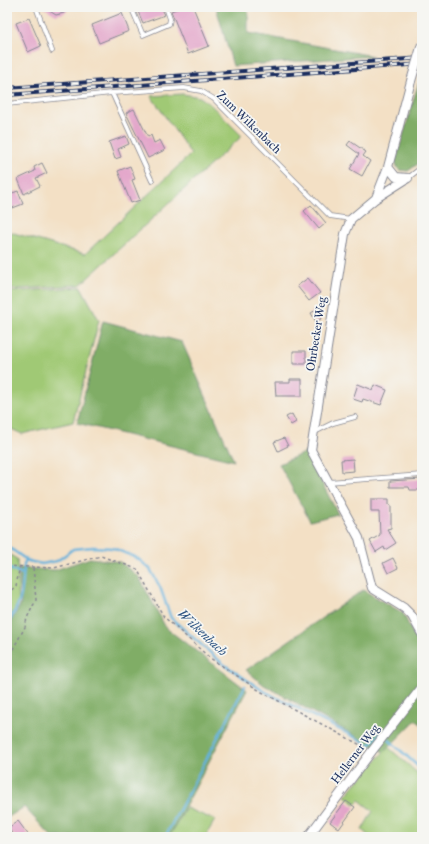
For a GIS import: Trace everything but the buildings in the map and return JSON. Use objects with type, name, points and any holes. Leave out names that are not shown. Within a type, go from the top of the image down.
[{"type":"street","points":[[375,198],[388,167],[422,43]]},
{"type":"street","points":[[388,167],[396,177],[408,178]]},
{"type":"street","points":[[351,219],[375,198],[408,178]]},
{"type":"street","name":"Ohrbecker Weg","points":[[351,219],[342,247],[310,450],[359,538],[372,588],[404,608],[412,616],[422,634]]},
{"type":"street","name":"Hellerner Weg","points":[[308,837],[422,687]]},
{"type":"lane","points":[[36,7],[52,50]]},
{"type":"lane","points":[[131,7],[143,35],[169,24],[170,19],[166,7]]},
{"type":"lane","name":"Zum Wilkenbach","points":[[7,104],[112,93],[184,88],[201,91],[214,100],[330,216],[351,219]]},
{"type":"lane","points":[[112,93],[152,181]]},
{"type":"lane","points":[[408,178],[422,167]]},
{"type":"lane","points":[[313,434],[333,423],[355,417]]},
{"type":"lane","points":[[328,482],[422,475]]},
{"type":"path","points":[[7,566],[54,568],[101,556],[136,569],[164,617],[210,658],[260,691],[372,751]]},
{"type":"path","points":[[7,594],[16,586],[20,566]]},
{"type":"path","points":[[7,660],[25,627],[27,618],[36,600],[33,567]]},
{"type":"green space","points":[[216,7],[248,7],[248,33],[373,56],[233,66]]},
{"type":"green space","points":[[422,71],[422,124],[420,125],[422,128],[422,161],[408,171],[399,170],[395,163]]},
{"type":"green space","points":[[183,94],[200,97],[211,105],[242,136],[80,285],[7,290],[7,231],[85,254],[191,154],[151,96]]},
{"type":"green space","points":[[81,287],[99,320],[73,422],[22,434],[7,427],[7,292]]},
{"type":"green space","points":[[103,321],[182,342],[234,461],[77,423]]},
{"type":"green space","points":[[306,452],[338,514],[310,521],[279,464]]},
{"type":"green space","points":[[7,553],[17,559],[19,603],[7,621]]},
{"type":"green space","points":[[90,558],[120,562],[139,577],[166,628],[247,690],[169,837],[52,837],[24,807],[7,818],[7,628],[21,604],[19,568],[55,570]]},
{"type":"green space","points":[[363,590],[403,613],[422,653],[422,725],[416,720],[384,752],[264,685],[246,670]]},
{"type":"green space","points":[[388,747],[422,777],[422,837],[370,837],[362,830],[373,811],[359,800],[355,804],[345,796]]},
{"type":"green space","points":[[186,808],[215,820],[205,837],[169,837]]},
{"type":"waterway","name":"Wilkenbach","points":[[7,546],[28,561],[42,564],[57,561],[73,549],[93,547],[113,548],[137,558],[150,569],[160,587],[171,618],[222,663],[262,690],[370,745],[380,733]]},
{"type":"waterway","name":"Wilkenbach","points":[[24,565],[26,559]]},
{"type":"waterway","points":[[7,625],[20,598],[23,585],[24,567]]},
{"type":"waterway","points":[[7,568],[23,574]]},
{"type":"waterway","points":[[165,837],[245,686]]},
{"type":"waterway","name":"Wilkenbach","points":[[389,740],[422,770]]},
{"type":"railway","points":[[7,88],[422,58]]},
{"type":"railway","points":[[7,95],[422,64]]}]
